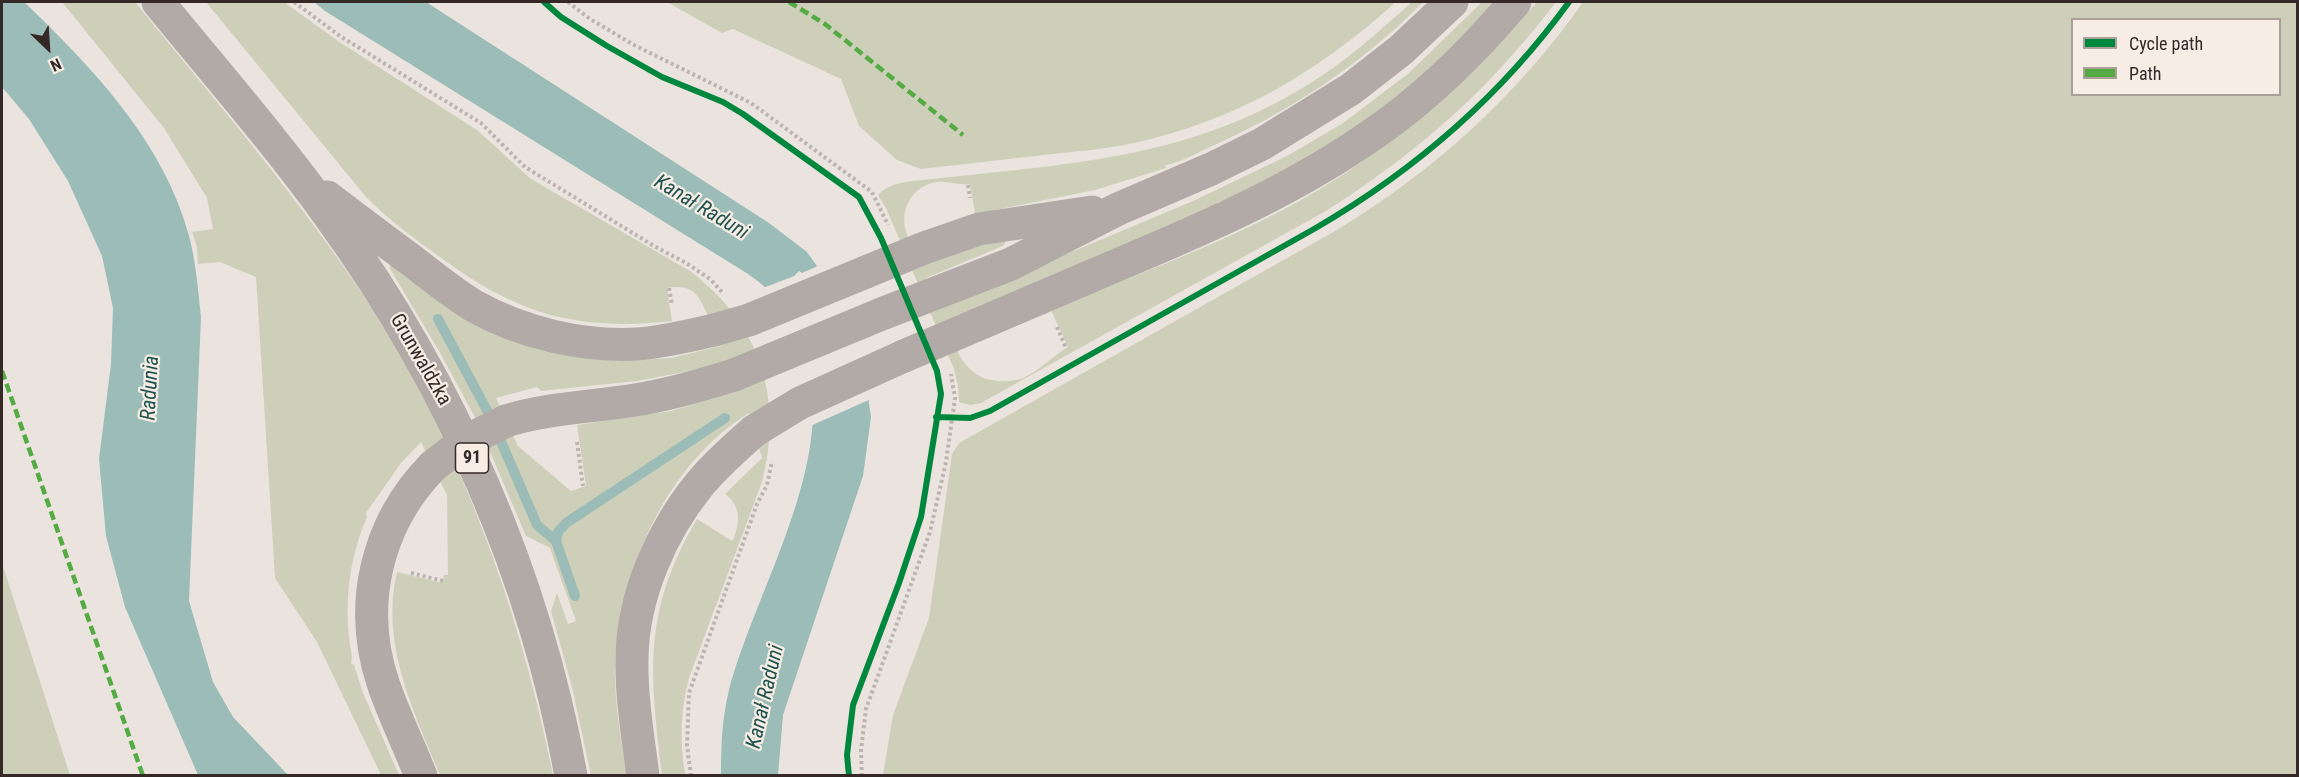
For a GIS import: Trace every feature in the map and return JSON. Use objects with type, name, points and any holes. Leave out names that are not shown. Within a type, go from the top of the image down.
[{"type":"main road","name":"Grunwaldzka","points":[[158,2],[330,218],[402,326],[443,398],[498,519],[535,625],[556,705],[571,776]]},
{"type":"main road","points":[[421,776],[384,686],[372,630],[372,601],[379,555],[387,533],[411,491],[433,466],[464,442],[506,421],[555,410],[636,400],[684,390],[734,375],[1011,264],[1118,209],[1234,159],[1317,112],[1401,50],[1452,2]]},
{"type":"main road","points":[[643,776],[633,693],[632,655],[637,617],[646,581],[677,515],[705,478],[754,430],[800,403],[1220,221],[1276,194],[1377,132],[1462,59],[1515,2]]},
{"type":"main road","points":[[297,174],[442,284],[475,306],[512,323],[553,336],[596,343],[637,344],[677,339],[714,330],[749,320],[924,248],[979,229],[1118,209]]},
{"type":"path","points":[[568,2],[590,19],[634,45],[751,103],[872,192],[892,234]]},
{"type":"path","points":[[669,288],[672,307]]},
{"type":"path","points":[[1056,327],[1066,348]]},
{"type":"path","points":[[862,776],[861,750],[866,709],[930,532],[937,505],[955,398],[950,372]]},
{"type":"path","points":[[575,432],[583,486]]},
{"type":"path","points":[[404,571],[443,581]]},
{"type":"green space","points":[[62,2],[135,2],[248,140],[355,283],[424,398],[479,520],[522,646],[553,775],[440,775],[410,701],[396,651],[393,625],[393,598],[397,572],[442,583],[444,575],[448,575],[447,495],[421,442],[401,463],[366,513],[367,517],[355,551],[349,586],[348,621],[351,663],[354,665],[363,693],[399,775],[381,775],[317,642],[275,578],[256,277],[220,262],[198,264],[197,247],[192,232],[213,229],[207,198],[164,128]]},
{"type":"green space","points":[[206,2],[284,2],[338,41],[477,130],[531,179],[690,271],[734,314],[749,339],[760,364],[767,392],[770,421],[768,451],[762,482],[689,678],[682,726],[685,775],[662,775],[653,674],[654,644],[659,614],[679,553],[697,519],[732,541],[734,538],[738,514],[734,503],[725,494],[762,458],[749,413],[719,436],[692,463],[669,495],[649,530],[634,566],[623,604],[617,643],[615,680],[627,775],[591,775],[572,687],[551,611],[557,593],[568,624],[576,621],[550,548],[526,536],[476,419],[389,267],[392,264],[449,309],[641,360],[671,358],[721,346],[702,303],[690,289],[676,287],[667,288],[672,321],[636,324],[603,323],[573,320],[545,313],[490,290],[462,273],[407,232],[366,197]],"holes":[[[705,368],[734,375],[741,390],[671,411],[577,425],[586,486],[571,491],[518,446],[496,398],[537,387],[541,391],[637,381]]]},
{"type":"green space","points":[[667,2],[1396,2],[1337,50],[1306,71],[1242,107],[1208,121],[1172,133],[1114,147],[921,169],[897,160],[859,126],[841,79],[733,29],[722,33]]},
{"type":"green space","points":[[1412,2],[1423,2],[1375,46],[1323,85],[1266,119],[1187,158],[1165,165],[1166,168],[1095,190],[975,214],[970,184],[937,182],[915,193],[907,206],[904,222],[909,240],[921,266],[972,248],[1004,241],[1005,243],[1003,246],[926,278],[938,308],[1193,201],[1287,156],[1343,123],[1409,73],[1482,2],[1495,2],[1413,83],[1345,136],[1309,158],[1226,201],[1217,202],[1218,205],[944,321],[962,360],[976,374],[997,381],[1025,377],[1068,347],[1051,310],[1266,219],[1333,181],[1389,142],[1442,99],[1491,53],[1537,2],[1556,2],[1504,64],[1450,118],[1421,143],[1358,190],[1324,212],[981,403],[970,405],[959,402],[954,369],[886,208],[878,195],[888,187],[905,182],[1074,163],[1122,155],[1169,144],[1216,129],[1263,110],[1323,75]]},
{"type":"green space","points":[[1583,2],[2297,2],[2297,775],[883,775],[893,715],[929,618],[952,454],[959,443],[1335,231],[1371,208],[1406,184],[1471,130],[1530,69]]},
{"type":"green space","points":[[2,563],[70,775],[2,775]]},
{"type":"water","name":"Radunia","points":[[2,2],[24,2],[99,80],[144,138],[178,202],[191,246],[201,317],[189,601],[213,682],[233,717],[288,775],[198,775],[125,607],[106,536],[99,459],[111,364],[113,308],[102,256],[68,181],[29,119],[2,87]]},
{"type":"water","name":"Kanał Raduni","points":[[314,2],[426,2],[769,223],[807,252],[832,287],[864,369],[871,417],[863,476],[783,715],[778,775],[721,775],[721,764],[723,722],[729,690],[740,653],[786,534],[809,453],[813,414],[810,376],[784,311],[766,288],[748,274]]},
{"type":"pier","points":[[820,265],[835,286],[854,327],[867,368],[871,399],[808,427],[810,408],[807,376],[786,320],[763,288],[794,276],[799,271],[802,273]]},
{"type":"waterway","points":[[438,319],[490,416],[537,525],[556,541],[575,596]]},
{"type":"waterway","points":[[556,541],[558,532],[566,523],[725,418]]},
{"type":"marked path","points":[[789,2],[825,24],[963,135]]},
{"type":"marked path","points":[[2,371],[143,776]]},
{"type":"cycle path","points":[[544,2],[561,17],[662,77],[723,102],[743,114],[859,197],[881,238],[937,371],[941,394],[921,517],[853,705],[847,755],[849,776]]},
{"type":"cycle path","points":[[936,417],[970,418],[990,411],[1351,206],[1421,156],[1485,100],[1515,69],[1569,2]]}]
